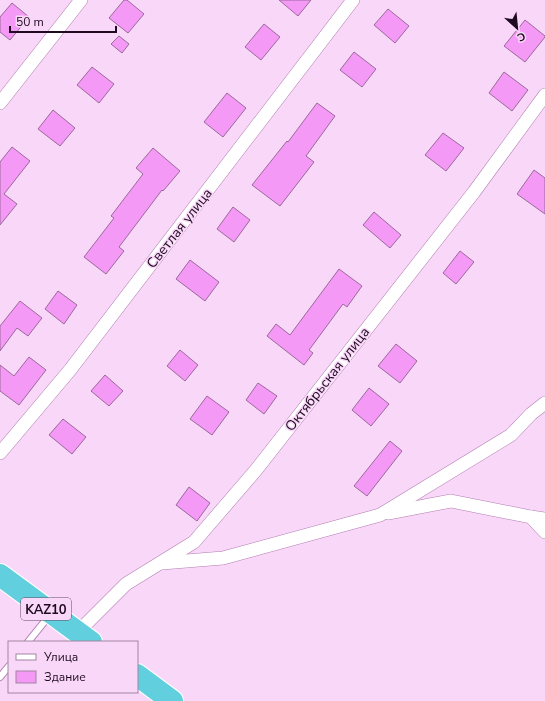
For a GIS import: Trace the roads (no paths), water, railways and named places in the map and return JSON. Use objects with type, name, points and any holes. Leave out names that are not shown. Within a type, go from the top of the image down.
[{"type":"highway","name":"KAZ10","points":[[0,575],[84,637]]},
{"type":"highway","points":[[138,676],[172,701]]},
{"type":"street","points":[[0,103],[81,0]]},
{"type":"street","name":"Светлая улица","points":[[2,447],[70,370],[353,0]]},
{"type":"street","name":"Октябрьская улица","points":[[84,637],[126,584],[194,542],[256,470],[474,192],[545,95]]},
{"type":"street","points":[[380,515],[512,435],[531,414],[545,403]]},
{"type":"street","points":[[159,564],[223,558],[380,515],[451,501],[545,519]]},
{"type":"street","points":[[531,517],[545,532]]},
{"type":"lane","points":[[29,641],[52,613]]},
{"type":"lane","points":[[0,677],[8,667]]}]
